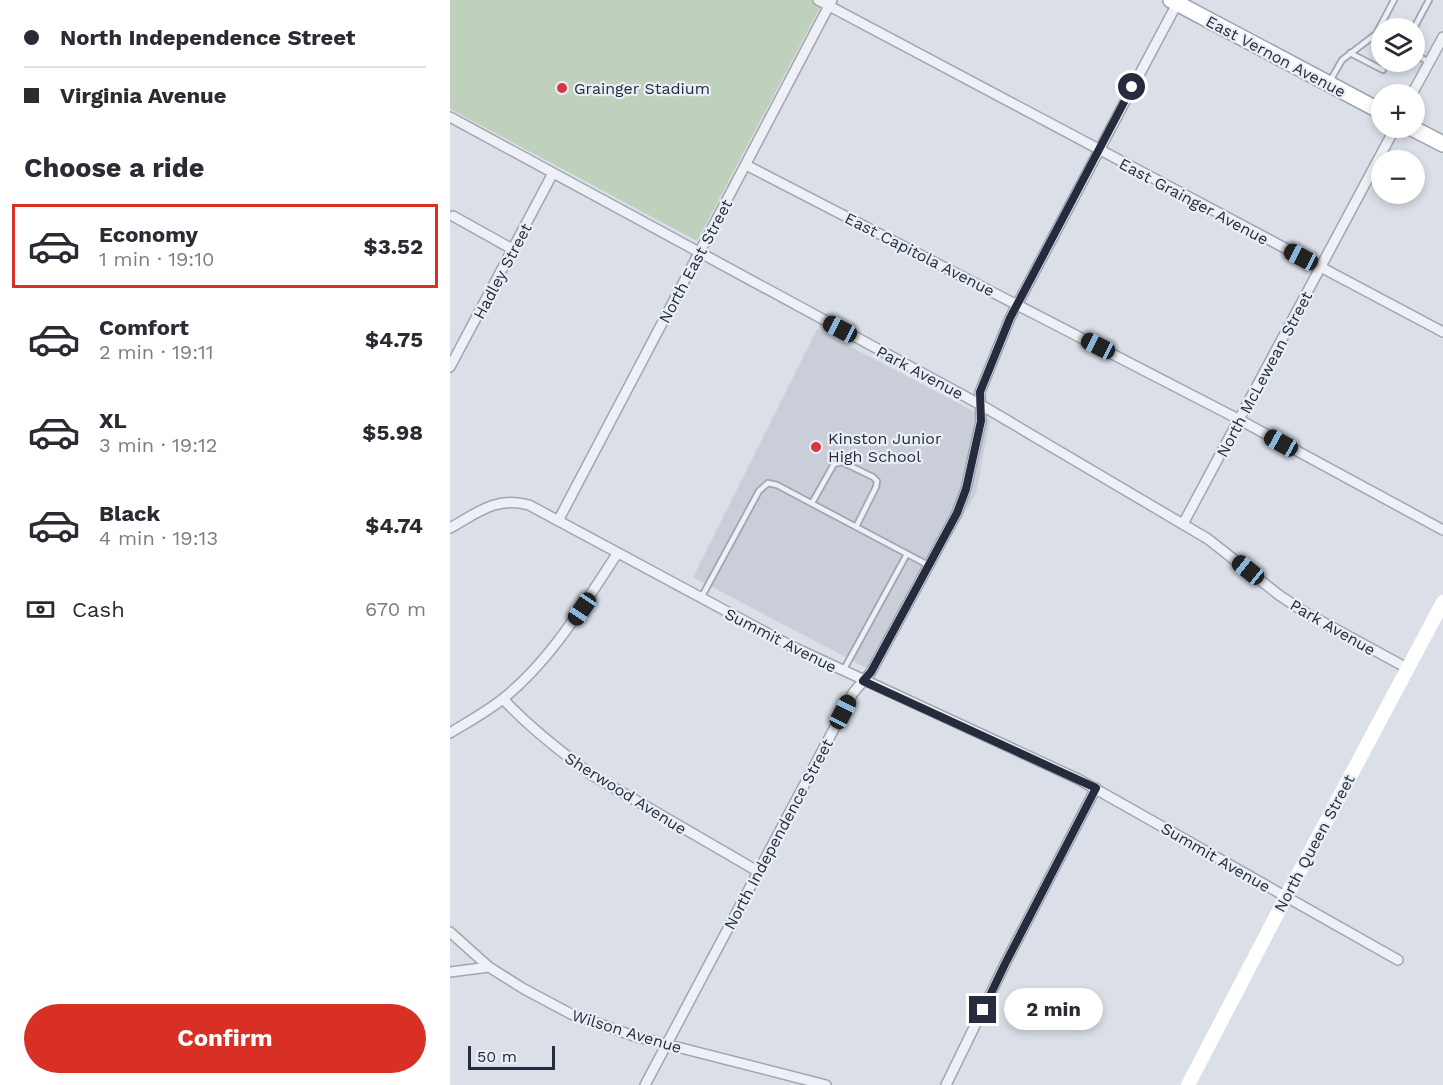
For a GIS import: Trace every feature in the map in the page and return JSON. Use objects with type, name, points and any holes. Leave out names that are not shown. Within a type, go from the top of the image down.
[{"type":"main road","name":"East Vernon Avenue","points":[[1175,1],[1371,106]]},
{"type":"main road","points":[[1425,135],[1443,144]]},
{"type":"main road","name":"North Queen Street","points":[[1188,1085],[1443,602]]},
{"type":"street","name":"East Grainger Avenue","points":[[818,0],[831,3],[1099,150],[1443,332]]},
{"type":"street","name":"North Independence Street","points":[[645,1085],[853,693],[871,672],[957,513],[966,489],[981,421],[980,392],[1017,305],[1175,1]]},
{"type":"street","name":"North East Street","points":[[558,521],[831,3]]},
{"type":"street","points":[[1417,84],[1443,36]]},
{"type":"street","name":"Park Avenue","points":[[450,117],[981,405],[1208,539],[1306,613],[1407,668]]},
{"type":"street","name":"North McLewean Street","points":[[1183,524],[1390,138]]},
{"type":"street","name":"East Capitola Avenue","points":[[746,165],[1240,420],[1443,530]]},
{"type":"street","name":"Hadley Street","points":[[450,367],[553,173]]},
{"type":"street","points":[[453,216],[514,250]]},
{"type":"street","name":"Summit Avenue","points":[[450,528],[501,502],[529,505],[701,598],[863,681],[1096,788],[1398,960]]},
{"type":"street","points":[[450,733],[503,699],[528,676],[572,623],[618,554]]},
{"type":"street","name":"Sherwood Avenue","points":[[503,699],[517,714],[592,776],[759,872]]},
{"type":"street","points":[[946,1085],[1005,964],[1096,788]]},
{"type":"street","name":"Wilson Avenue","points":[[450,932],[489,967],[571,1014],[609,1029],[826,1085]]},
{"type":"street","points":[[450,972],[489,967]]},
{"type":"lane","points":[[1386,18],[1394,0]]},
{"type":"lane","points":[[1419,18],[1429,0]]},
{"type":"lane","points":[[1329,84],[1342,60],[1371,40]]},
{"type":"lane","points":[[1350,53],[1371,64]]},
{"type":"lane","points":[[1425,60],[1429,62]]},
{"type":"lane","points":[[812,503],[834,464],[842,462],[873,477],[877,481],[876,487],[856,527]]},
{"type":"lane","points":[[701,598],[762,486],[768,483],[777,484],[928,565]]},
{"type":"lane","points":[[843,671],[907,554]]},
{"type":"shaded area","points":[[817,329],[990,420],[976,493],[874,672],[693,577]]},
{"type":"green space","points":[[450,0],[824,0],[697,241],[450,109]]},
{"type":"place","name":"Grainger Stadium","points":[[562,88]]},
{"type":"place","name":"Kinston Junior High School","points":[[816,447]]},
{"type":"route","points":[[983,1010],[1096,788],[863,681],[871,672],[957,513],[966,489],[981,421],[980,392],[1010,318],[1132,87]]}]
